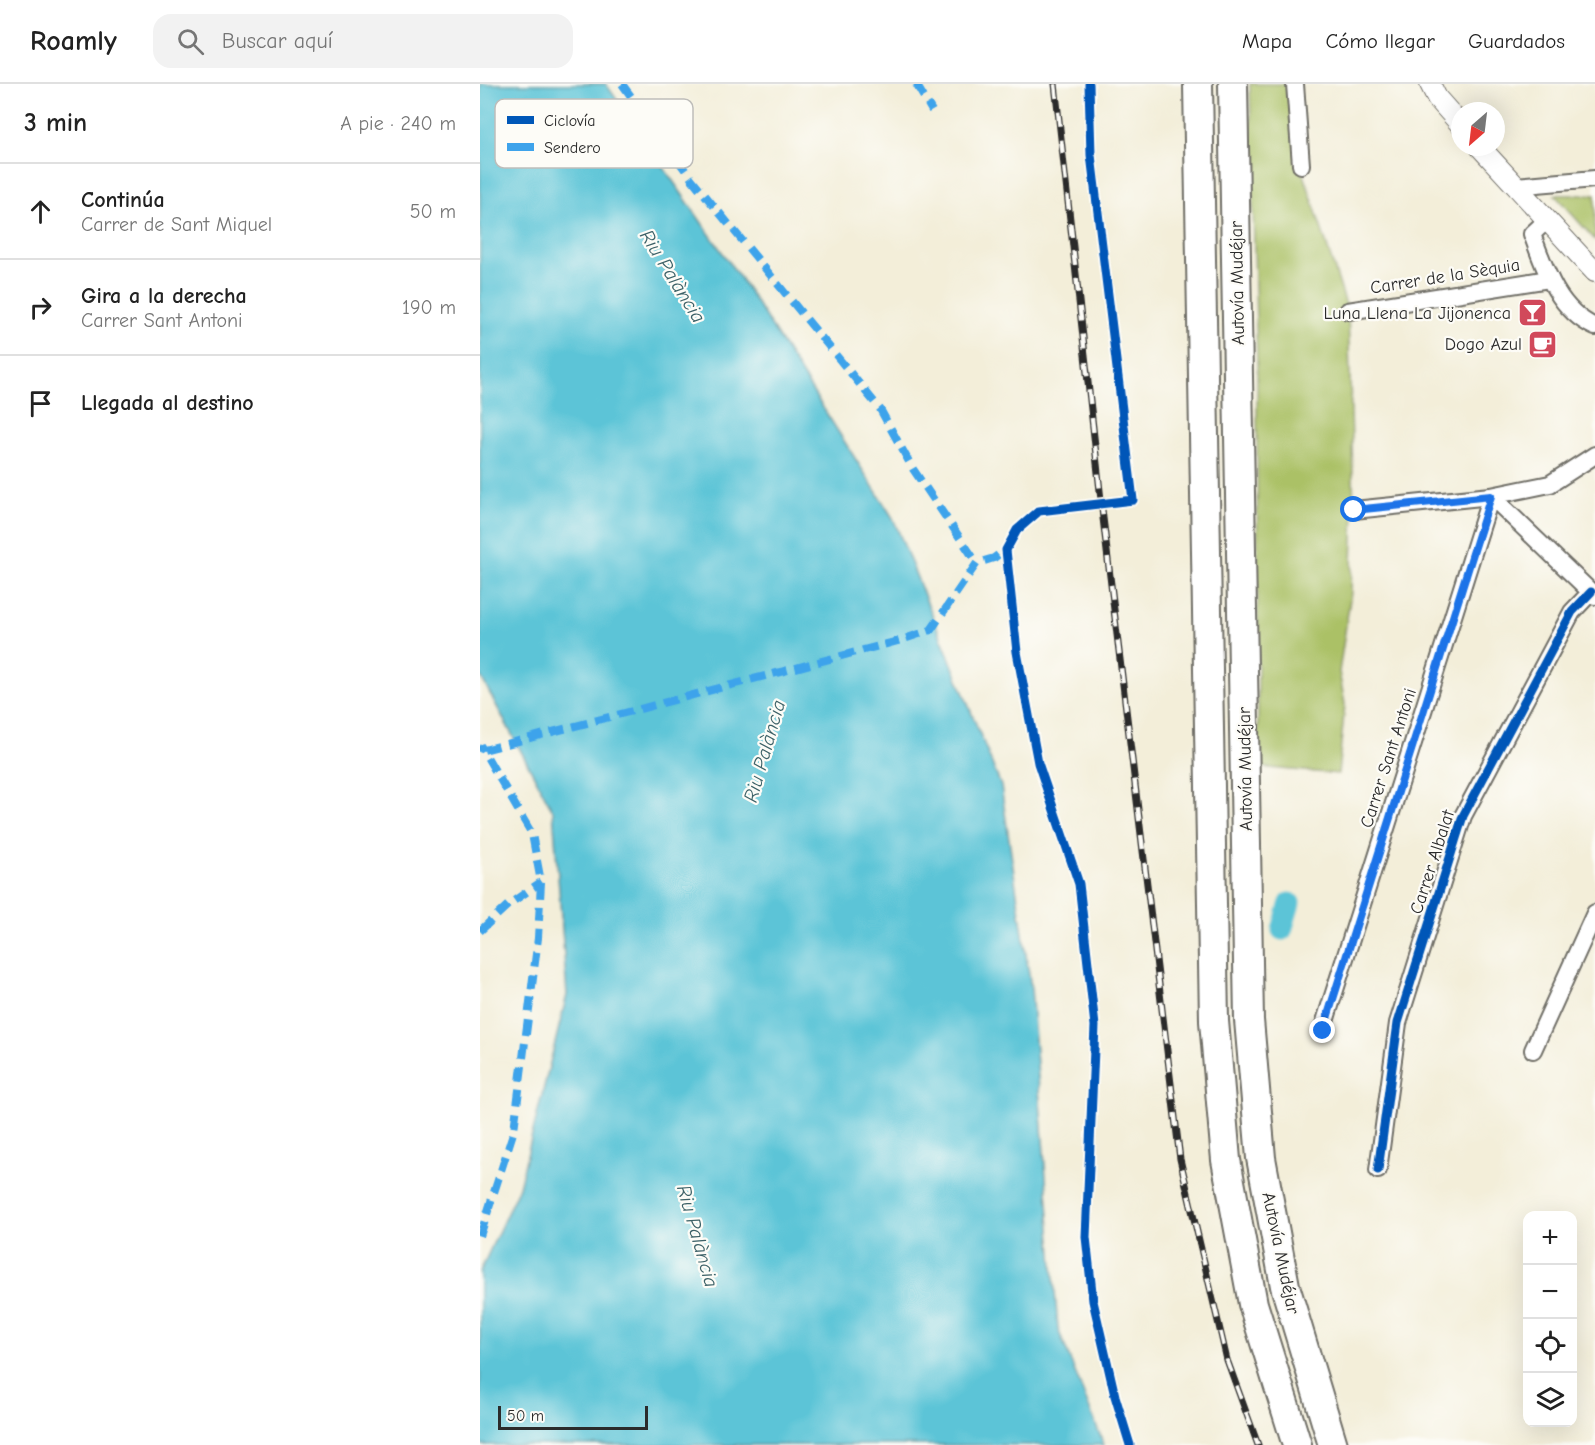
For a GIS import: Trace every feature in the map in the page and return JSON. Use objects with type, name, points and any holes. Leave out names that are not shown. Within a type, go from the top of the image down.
[{"type":"highway","name":"Autovía Mudéjar","points":[[1198,84],[1214,1021],[1226,1160],[1253,1304],[1297,1445]]},
{"type":"highway","name":"Autovía Mudéjar","points":[[1233,84],[1250,1020],[1261,1158],[1285,1286],[1334,1445]]},
{"type":"street","points":[[1295,84],[1301,165]]},
{"type":"street","points":[[1430,84],[1437,98],[1451,114]]},
{"type":"street","points":[[1488,156],[1595,272]]},
{"type":"street","points":[[1515,186],[1595,179]]},
{"type":"street","points":[[1547,220],[1532,234],[1549,279],[1568,306],[1584,322],[1595,327]]},
{"type":"street","name":"Carrer de la Sèquia","points":[[1348,311],[1549,279]]},
{"type":"street","points":[[1354,510],[1491,496],[1550,484],[1595,455]]},
{"type":"street","points":[[1491,496],[1593,594]]},
{"type":"street","name":"Carrer Sant Antoni","points":[[1323,1031],[1491,496]]},
{"type":"street","name":"Carrer Albalat","points":[[1378,1170],[1398,1023],[1463,816],[1572,612],[1593,594]]},
{"type":"street","points":[[1533,1050],[1595,913]]},
{"type":"green space","points":[[1250,84],[1295,84],[1301,165],[1348,311],[1354,510],[1351,592],[1339,672],[1345,704],[1338,774],[1258,767],[1257,365]]},
{"type":"green space","points":[[1555,195],[1595,195],[1595,240]]},
{"type":"water","name":"Riu Palància","points":[[480,84],[606,84],[616,99],[495,99],[495,168],[664,168],[749,291],[893,518],[1001,786],[1031,988],[1058,1329],[1104,1445],[480,1445],[480,1272],[519,1187],[567,995],[553,811],[480,675]]},
{"type":"waterway","points":[[1282,930],[1290,903]]},
{"type":"railway","points":[[1055,84],[1103,518],[1180,1159],[1227,1360],[1258,1445]]},
{"type":"marked path","points":[[622,84],[633,99]]},
{"type":"marked path","points":[[916,84],[932,111]]},
{"type":"marked path","points":[[684,168],[880,409],[913,469],[977,563]]},
{"type":"marked path","points":[[484,750],[898,641],[931,630],[977,563],[994,558],[1007,548]]},
{"type":"marked path","points":[[480,745],[532,834],[541,882],[538,938],[514,1130],[480,1236]]},
{"type":"marked path","points":[[480,931],[508,905],[541,882]]},
{"type":"cycle path","points":[[1089,84],[1091,155],[1133,500],[1039,511],[1017,530],[1006,550],[1017,652],[1038,763],[1079,884],[1095,1026],[1086,1237],[1093,1301],[1115,1396],[1130,1445]]},
{"type":"cycle path","points":[[1378,1170],[1398,1023],[1463,816],[1572,612],[1591,592]]},
{"type":"place","name":"Luna Llena La Jijonenca","points":[[1532,313]]},
{"type":"place","name":"Dogo Azul","points":[[1543,344]]},
{"type":"route","points":[[1323,1031],[1491,496],[1354,510]]}]
